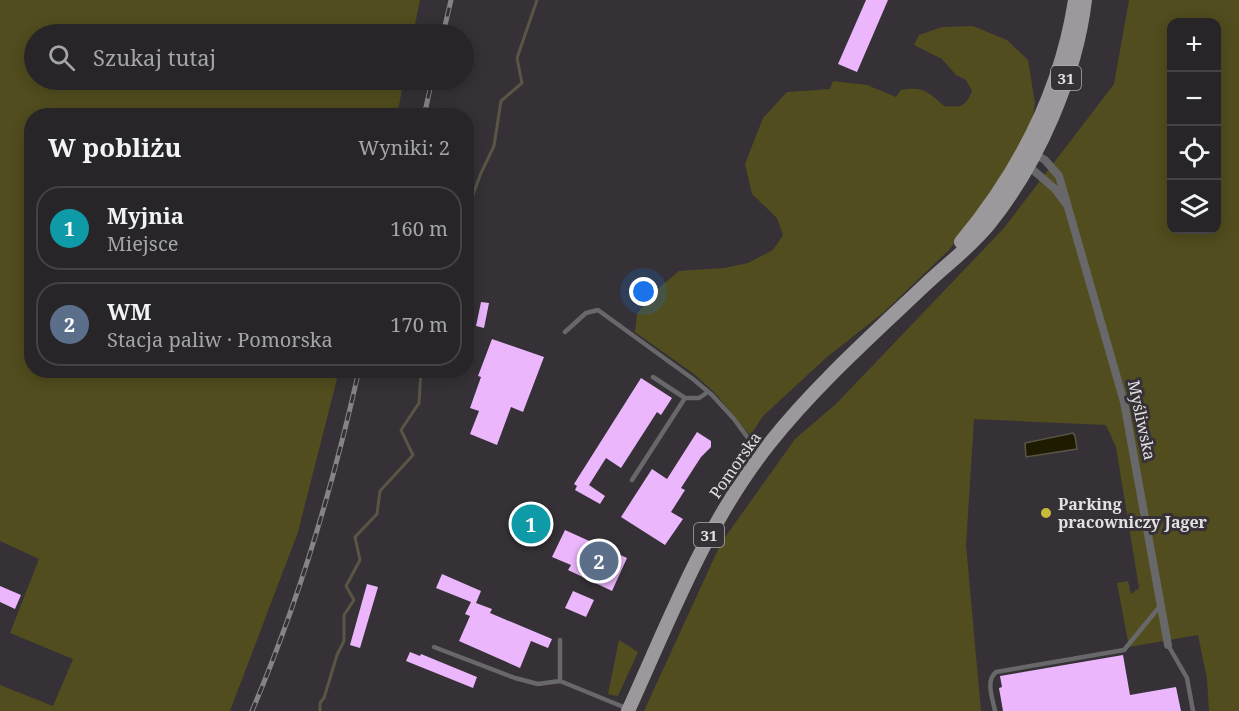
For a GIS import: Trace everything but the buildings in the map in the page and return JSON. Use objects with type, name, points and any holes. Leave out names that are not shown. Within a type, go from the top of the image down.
[{"type":"main road","name":"31","points":[[1028,158],[1066,78],[1076,45],[1078,1]]},
{"type":"main road","name":"Pomorska","points":[[628,710],[710,535],[733,494],[763,452],[826,381],[927,283],[1028,158]]},
{"type":"street","name":"Myśliwska","points":[[1028,158],[1066,205]]},
{"type":"street","name":"Myśliwska","points":[[1028,158],[1056,170],[1062,184],[1066,205],[1124,402],[1168,645]]},
{"type":"lane","points":[[565,332],[586,313],[598,310],[674,364],[708,392],[734,419],[753,445],[763,452]]},
{"type":"lane","points":[[653,377],[685,398],[699,399],[708,392]]},
{"type":"lane","points":[[632,480],[685,398]]},
{"type":"lane","points":[[995,711],[990,681],[996,672],[1124,650],[1161,605]]},
{"type":"lane","points":[[560,640],[560,681]]},
{"type":"lane","points":[[1168,645],[1187,678],[1193,711]]},
{"type":"lane","points":[[434,647],[523,681],[538,684],[560,681],[628,710]]},
{"type":"shaded area","points":[[0,0],[420,0],[415,24],[24,24],[24,90],[402,90],[398,108],[24,108],[24,378],[337,378],[298,532],[230,711],[0,711],[0,685],[53,706],[73,659],[10,633],[39,559],[0,541]]},
{"type":"shaded area","points":[[1129,0],[1239,0],[1239,711],[1209,711],[1207,679],[1198,635],[1129,647],[1117,583],[1128,581],[1131,594],[1139,588],[1116,447],[1106,425],[974,419],[966,545],[981,711],[644,711],[721,543],[795,439],[836,404],[1004,228],[1114,84]]},
{"type":"shaded area","points":[[973,26],[1007,40],[1028,60],[1035,103],[1031,127],[984,205],[949,250],[883,313],[827,357],[763,416],[750,436],[715,393],[694,374],[635,332],[637,314],[653,293],[679,271],[724,268],[748,263],[773,250],[783,235],[777,218],[752,194],[745,164],[763,118],[787,92],[830,89],[833,81],[867,85],[896,97],[901,90],[915,89],[929,94],[944,106],[962,105],[972,91],[966,80],[956,75],[942,59],[914,45],[919,35],[942,27]]},
{"type":"shaded area","points":[[1073,433],[1077,449],[1026,457],[1025,443]]},
{"type":"shaded area","points":[[619,640],[638,652],[618,696],[608,694]]},
{"type":"waterway","points":[[474,192],[494,146],[501,101],[522,83],[517,58],[537,0]]},
{"type":"waterway","points":[[320,711],[320,703],[324,698],[337,655],[344,641],[344,615],[354,600],[346,586],[360,560],[355,537],[377,514],[380,491],[413,455],[401,430],[419,403],[421,378]]},
{"type":"railway","points":[[445,24],[451,0]]},
{"type":"railway","points":[[426,108],[430,90]]},
{"type":"railway","points":[[252,711],[300,585],[338,457],[357,378]]},
{"type":"place","name":"Parking pracowniczy Jager","points":[[1046,513]]},
{"type":"place","name":"Myjnia","points":[[531,524]]},
{"type":"place","name":"WM","points":[[599,561]]}]
